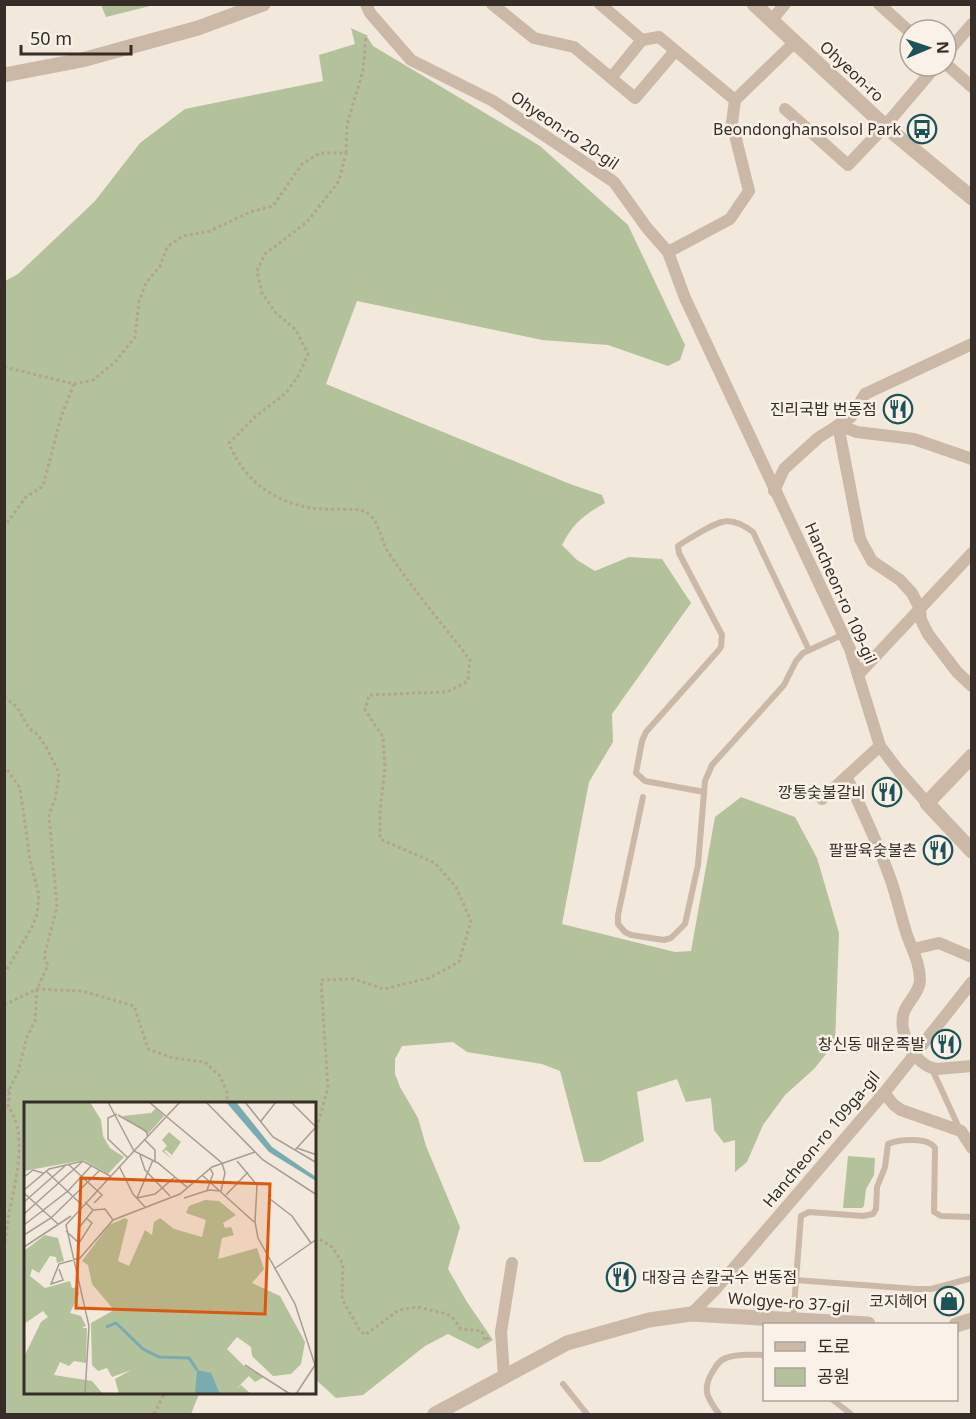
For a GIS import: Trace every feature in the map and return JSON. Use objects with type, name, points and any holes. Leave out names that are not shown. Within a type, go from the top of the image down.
[{"type":"street","points":[[4,75],[82,60],[198,28],[263,4]]},
{"type":"street","name":"Ohyeon-ro 20-gil","points":[[366,4],[370,13],[411,60],[493,101],[614,183],[668,252],[685,298],[774,491]]},
{"type":"street","points":[[492,4],[534,38],[574,47],[635,98],[675,51]]},
{"type":"street","points":[[600,4],[642,40]]},
{"type":"street","name":"Ohyeon-ro","points":[[754,4],[885,126],[972,198]]},
{"type":"street","points":[[771,21],[785,4]]},
{"type":"street","points":[[879,4],[898,21]]},
{"type":"street","points":[[958,40],[972,24]]},
{"type":"street","points":[[611,78],[642,40],[659,37],[735,100],[732,123],[749,191],[730,219],[668,252]]},
{"type":"street","name":"Ohyeon-ro","points":[[735,100],[795,42]]},
{"type":"street","points":[[958,75],[972,87]]},
{"type":"street","points":[[885,126],[926,78]]},
{"type":"street","name":"Ohyeon-ro","points":[[785,109],[848,165],[885,126]]},
{"type":"street","points":[[774,491],[784,469],[818,438],[851,417],[865,394],[972,344]]},
{"type":"street","points":[[838,425],[857,432],[914,439],[972,459]]},
{"type":"street","points":[[838,425],[860,539],[872,561],[900,580],[912,593],[928,633],[957,672],[972,686]]},
{"type":"street","name":"Hancheon-ro 109-gil","points":[[774,491],[842,635],[858,675],[880,746],[898,770],[972,851]]},
{"type":"street","points":[[858,675],[970,557]]},
{"type":"street","points":[[822,799],[880,746]]},
{"type":"street","points":[[927,803],[972,756]]},
{"type":"street","points":[[847,778],[868,820],[918,963],[920,985],[906,1005],[902,1021],[904,1036],[915,1054],[931,1068],[972,1065]]},
{"type":"street","points":[[913,949],[939,943],[972,957]]},
{"type":"street","name":"Hancheon-ro 109ga-gil","points":[[691,1314],[714,1291],[884,1093],[972,982]]},
{"type":"street","points":[[884,1093],[901,1110],[961,1131],[972,1148]]},
{"type":"street","points":[[504,1376],[501,1332],[512,1263]]},
{"type":"street","name":"Wolgye-ro 37-gil","points":[[435,1414],[567,1343],[649,1320],[691,1314],[853,1323]]},
{"type":"lane","points":[[704,792],[645,781],[638,776],[635,769],[646,732],[718,651],[722,641],[722,635],[679,553],[678,546],[720,521],[731,521],[744,525],[753,532],[809,650]]},
{"type":"lane","points":[[643,797],[618,924],[625,932],[664,940],[679,931],[687,920],[698,865],[705,781],[712,765],[784,685],[799,657],[842,635]]},
{"type":"lane","points":[[931,1068],[961,1131]]},
{"type":"lane","points":[[793,1319],[801,1216],[809,1212],[862,1216],[873,1214],[876,1209],[877,1187],[885,1167],[888,1143],[926,1141],[933,1144],[934,1212],[941,1216],[972,1217]]},
{"type":"lane","points":[[795,1280],[916,1289],[931,1288],[972,1278]]},
{"type":"lane","points":[[719,1414],[711,1403],[706,1387],[707,1381],[718,1364],[730,1356],[763,1355]]},
{"type":"lane","points":[[563,1384],[587,1414]]},
{"type":"lane","points":[[834,1401],[851,1414]]},
{"type":"path","points":[[316,1130],[328,1088],[321,980],[354,979],[384,989],[429,978],[459,962],[471,921],[456,887],[435,863],[380,839],[380,810],[385,768],[383,737],[365,710],[369,695],[447,692],[468,681],[470,660],[386,549],[374,520],[364,511],[308,508],[287,503],[259,487],[235,458],[229,443],[256,416],[286,393],[298,376],[308,354],[296,330],[276,313],[262,293],[257,271],[265,254],[307,222],[339,182],[346,153],[347,124],[363,71],[366,35]]},
{"type":"path","points":[[4,367],[74,384],[93,380],[115,362],[135,337],[140,301],[146,283],[160,266],[167,247],[183,236],[210,231],[250,212],[273,206],[302,164],[320,153],[346,153]]},
{"type":"path","points":[[4,527],[26,497],[43,486],[61,417],[74,384]]},
{"type":"path","points":[[4,697],[17,707],[29,728],[38,735],[58,771],[59,778],[49,814],[57,907],[45,953],[48,965],[37,989],[35,1021],[27,1037],[18,1072],[4,1096]]},
{"type":"path","points":[[4,765],[20,788],[30,860],[39,895],[37,914],[32,927],[4,974]]},
{"type":"path","points":[[4,1005],[37,989],[82,991],[134,1006],[148,1049],[173,1058],[204,1062],[220,1076],[227,1092],[227,1102]]},
{"type":"path","points":[[4,1246],[15,1194],[19,1141],[18,1123],[8,1107],[10,1088]]},
{"type":"path","points":[[316,1237],[332,1247],[344,1264],[342,1299],[359,1329],[365,1335],[399,1310],[417,1307],[447,1314],[461,1329],[482,1332],[485,1341],[490,1336]]},
{"type":"path","points":[[154,1414],[164,1395]]},
{"type":"green space","points":[[154,4],[106,17],[101,5]]},
{"type":"green space","points":[[351,28],[366,35],[373,46],[540,146],[628,225],[685,345],[680,360],[668,366],[608,345],[542,340],[357,301],[326,384],[602,495],[605,503],[580,520],[562,545],[577,560],[595,571],[629,557],[662,559],[691,603],[612,714],[613,742],[589,782],[562,924],[675,952],[691,951],[715,817],[741,797],[795,817],[817,858],[839,933],[835,1043],[814,1069],[785,1095],[763,1125],[747,1162],[735,1172],[735,1140],[724,1143],[714,1130],[711,1098],[686,1102],[677,1079],[637,1092],[644,1141],[600,1162],[584,1162],[560,1071],[542,1064],[467,1052],[453,1042],[402,1046],[395,1059],[395,1074],[418,1118],[426,1146],[460,1227],[448,1269],[493,1340],[478,1349],[448,1334],[425,1346],[363,1395],[336,1398],[316,1380],[316,1102],[24,1102],[24,1395],[199,1395],[191,1414],[5,1414],[5,281],[18,274],[95,201],[140,143],[185,109],[323,81],[319,55],[355,44]]},
{"type":"green space","points":[[848,1156],[875,1158],[874,1175],[866,1189],[862,1208],[843,1208]]},
{"type":"place","name":"Beondonghansolsol Park","points":[[922,129]]},
{"type":"place","name":"진리국밥 번동점","points":[[898,409]]},
{"type":"place","name":"깡통숯불갈비","points":[[887,792]]},
{"type":"place","name":"팔팔육숯불촌","points":[[938,850]]},
{"type":"place","name":"창신동 매운족발","points":[[946,1044]]},
{"type":"place","name":"대장금 손칼국수 번동점","points":[[621,1277]]},
{"type":"place","name":"코지헤어","points":[[949,1301]]}]
